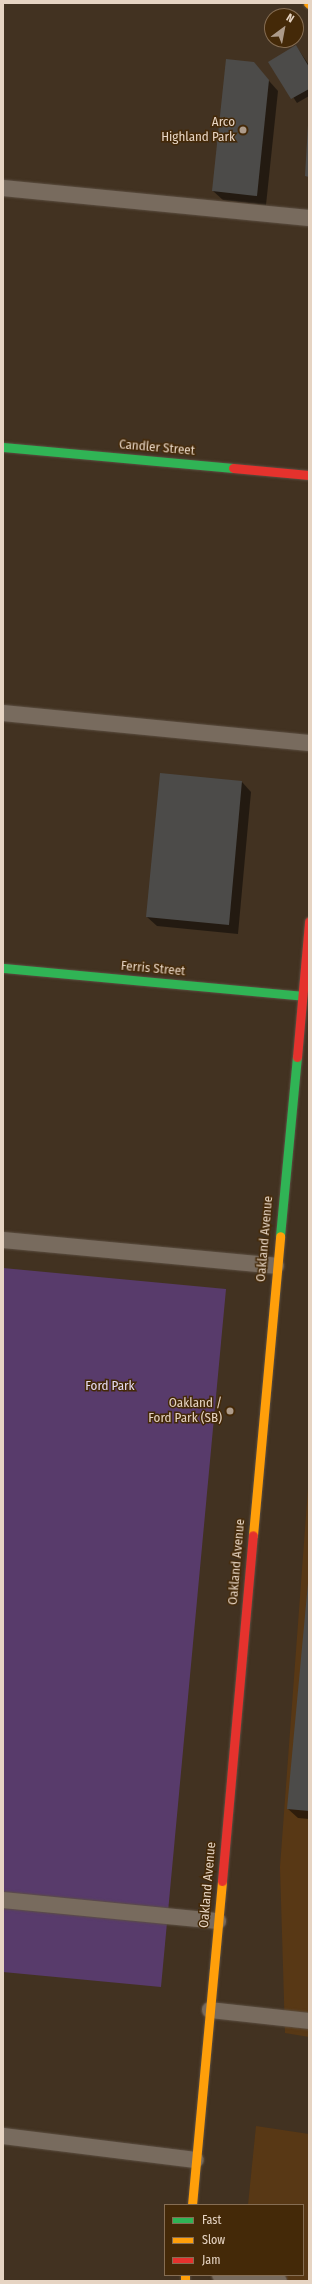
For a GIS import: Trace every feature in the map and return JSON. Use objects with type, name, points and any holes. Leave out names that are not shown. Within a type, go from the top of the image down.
[{"type":"street","name":"Candler Street","points":[[3,447],[309,475]]},
{"type":"street","name":"Oakland Avenue","points":[[192,2204],[276,1266],[309,922]]},
{"type":"street","name":"Ferris Street","points":[[3,968],[302,996]]},
{"type":"lane","points":[[3,188],[309,218]]},
{"type":"lane","points":[[3,713],[309,743]]},
{"type":"lane","points":[[3,1240],[276,1266]]},
{"type":"lane","points":[[3,1900],[218,1920]]},
{"type":"lane","points":[[210,2010],[309,2021]]},
{"type":"lane","points":[[3,2136],[196,2160]]},
{"type":"lane","points":[[230,2276],[279,2281]]},
{"type":"shaded area","points":[[309,1475],[309,2037],[285,2033],[280,1867]]},
{"type":"shaded area","points":[[256,2126],[309,2134],[309,2281],[240,2281],[241,2276],[304,2276],[304,2204],[248,2204]]},
{"type":"green space","name":"Ford Park","points":[[3,1268],[226,1289],[161,1987],[3,1972]]},
{"type":"building","points":[[291,48],[298,48],[309,67],[309,89],[291,99],[268,62]]},
{"type":"building","points":[[226,59],[254,62],[269,80],[257,196],[212,191]]},
{"type":"building","points":[[309,125],[309,177],[305,176]]},
{"type":"building","points":[[160,773],[242,781],[229,925],[146,917]]},
{"type":"building","points":[[308,1583],[309,1584],[309,1811],[287,1809]]},
{"type":"traffic: fast","points":[[3,447],[233,468]]},
{"type":"traffic: fast","points":[[3,968],[302,996]]},
{"type":"traffic: fast","points":[[280,1236],[297,1057]]},
{"type":"traffic: slow","points":[[253,1535],[280,1236]]},
{"type":"traffic: slow","points":[[192,2204],[222,1881]]},
{"type":"traffic: slow","points":[[185,2276],[185,2281]]},
{"type":"traffic: jam","points":[[233,468],[309,475]]},
{"type":"traffic: jam","points":[[297,1057],[309,922]]},
{"type":"traffic: jam","points":[[222,1881],[253,1535]]},
{"type":"place","name":"Arco Highland Park","points":[[243,130]]},
{"type":"place","name":"Oakland / Ford Park (SB)","points":[[230,1411]]}]
